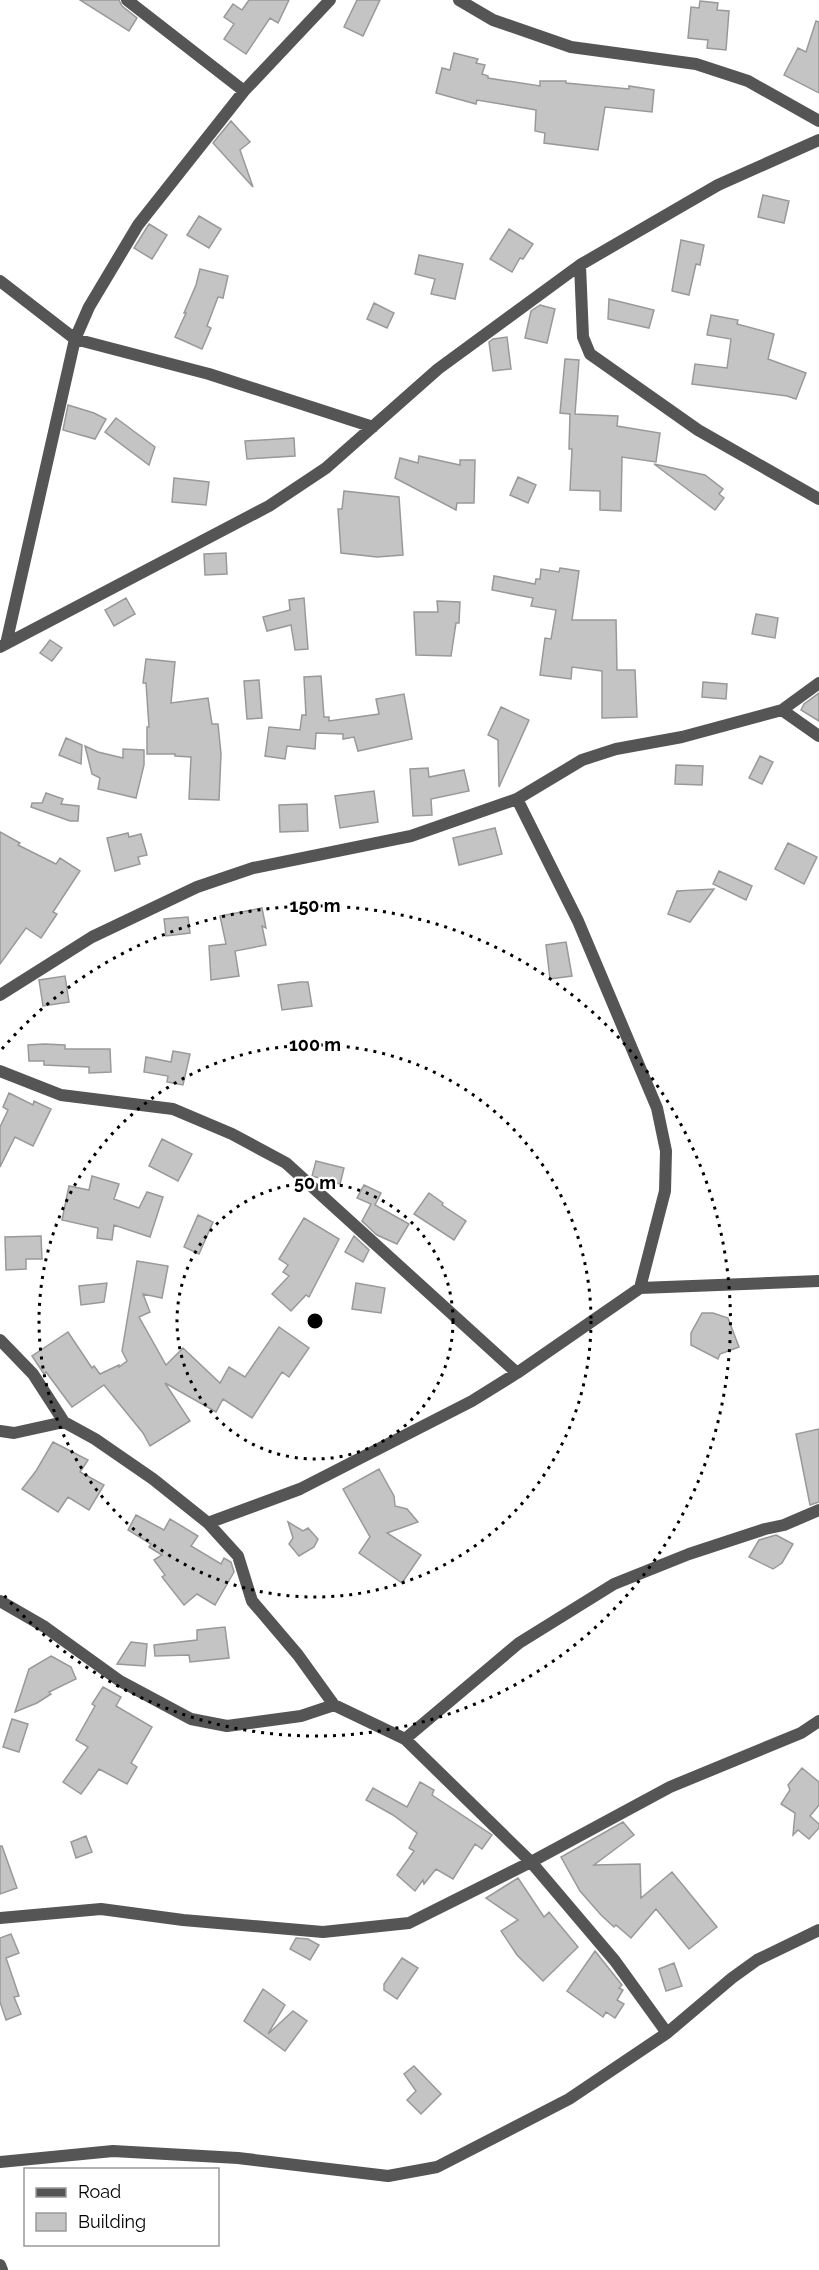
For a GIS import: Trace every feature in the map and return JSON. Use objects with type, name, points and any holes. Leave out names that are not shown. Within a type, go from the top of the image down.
[{"type":"street","points":[[127,0],[244,91]]},
{"type":"street","points":[[3,646],[75,339],[89,307],[138,225],[244,91],[330,0]]},
{"type":"street","points":[[459,0],[493,20],[572,47],[696,64],[748,81],[819,121]]},
{"type":"street","points":[[3,646],[269,506],[326,468],[438,369],[580,265],[718,185],[819,140]]},
{"type":"street","points":[[580,265],[583,338],[590,354],[698,430],[819,499]]},
{"type":"street","points":[[0,281],[75,339],[209,374],[373,427]]},
{"type":"street","points":[[0,995],[92,937],[197,887],[253,868],[411,836],[517,799],[582,760],[616,749],[682,737],[782,710],[819,683]]},
{"type":"street","points":[[782,710],[819,736]]},
{"type":"street","points":[[517,799],[578,921],[657,1108],[666,1151],[665,1191],[640,1288]]},
{"type":"street","points":[[0,1071],[61,1095],[173,1109],[232,1134],[286,1163],[518,1373]]},
{"type":"street","points":[[208,1523],[300,1489],[472,1401],[518,1373],[640,1288],[819,1281]]},
{"type":"street","points":[[0,1340],[33,1374],[64,1422],[95,1439],[153,1479],[208,1523],[238,1556],[252,1602],[298,1654],[334,1705],[405,1739],[531,1862],[615,1961],[667,2033]]},
{"type":"street","points":[[0,1431],[14,1433],[64,1422]]},
{"type":"street","points":[[405,1739],[519,1643],[614,1584],[689,1554],[784,1525],[819,1510]]},
{"type":"street","points":[[0,1601],[45,1627],[120,1681],[192,1719],[227,1726],[301,1716],[334,1705]]},
{"type":"street","points":[[0,1918],[101,1909],[183,1920],[323,1932],[409,1923],[531,1862],[670,1787],[801,1733],[819,1721]]},
{"type":"street","points":[[0,2162],[112,2151],[238,2158],[388,2176],[437,2168],[569,2099],[667,2033],[757,1960],[819,1930]]},
{"type":"street","points":[[0,2265],[2,2270]]},
{"type":"building","points":[[80,0],[119,0],[122,6],[137,18],[129,31]]},
{"type":"building","points":[[249,0],[289,0],[278,23],[270,18],[246,54],[224,39],[234,24],[224,17],[233,4],[242,10]]},
{"type":"building","points":[[357,0],[380,0],[363,36],[344,27]]},
{"type":"building","points":[[700,1],[718,3],[717,10],[729,11],[726,50],[707,48],[708,40],[688,38],[691,7],[699,8]]},
{"type":"building","points":[[816,21],[819,22],[819,93],[784,75],[798,48],[806,52]]},
{"type":"building","points":[[454,53],[478,59],[476,63],[485,65],[482,74],[488,78],[540,86],[540,81],[566,81],[566,83],[629,89],[629,86],[654,90],[652,112],[605,107],[598,150],[544,143],[545,133],[535,131],[536,110],[477,100],[476,104],[436,93],[442,68],[450,70]]},
{"type":"building","points":[[231,121],[250,142],[240,150],[253,187],[213,143]]},
{"type":"building","points":[[763,195],[789,201],[784,223],[758,217]]},
{"type":"building","points":[[199,216],[221,229],[209,248],[187,235]]},
{"type":"building","points":[[149,224],[167,235],[152,259],[134,248]]},
{"type":"building","points":[[509,229],[533,244],[523,259],[520,258],[512,272],[490,259]]},
{"type":"building","points":[[681,240],[704,245],[700,265],[696,264],[689,295],[672,291]]},
{"type":"building","points":[[419,255],[463,264],[455,299],[431,294],[435,279],[415,274]]},
{"type":"building","points":[[200,269],[228,276],[223,298],[218,297],[207,326],[211,328],[202,349],[175,337],[186,313],[184,313]]},
{"type":"building","points":[[609,299],[654,310],[649,328],[608,319]]},
{"type":"building","points":[[374,303],[394,313],[387,328],[367,319]]},
{"type":"building","points":[[540,305],[555,309],[547,343],[525,338],[531,311]]},
{"type":"building","points":[[711,315],[738,320],[737,324],[774,334],[768,359],[806,373],[796,399],[692,384],[695,364],[727,368],[731,339],[707,335]]},
{"type":"building","points":[[507,337],[511,369],[493,371],[489,342],[493,339]]},
{"type":"building","points":[[565,359],[579,360],[575,414],[618,416],[617,426],[660,433],[656,462],[622,457],[621,511],[600,510],[600,491],[570,490],[572,449],[569,449],[570,414],[560,413]]},
{"type":"building","points":[[68,405],[106,419],[95,439],[63,430]]},
{"type":"building","points":[[116,418],[155,447],[149,465],[105,432]]},
{"type":"building","points":[[294,438],[295,456],[247,459],[245,441]]},
{"type":"building","points":[[419,456],[460,465],[460,460],[475,460],[474,503],[457,503],[456,510],[395,478],[400,458],[418,463]]},
{"type":"building","points":[[654,464],[705,475],[723,489],[719,494],[724,498],[715,510]]},
{"type":"building","points":[[518,477],[536,485],[528,503],[510,495]]},
{"type":"building","points":[[174,478],[209,482],[206,505],[172,502]]},
{"type":"building","points":[[344,491],[399,497],[403,555],[377,557],[341,553],[338,509],[342,509]]},
{"type":"building","points":[[226,553],[227,574],[205,575],[204,554]]},
{"type":"building","points":[[560,568],[579,571],[572,620],[616,620],[617,670],[635,670],[637,717],[602,718],[602,671],[572,667],[571,679],[540,675],[545,638],[551,639],[556,610],[531,606],[533,598],[492,590],[494,576],[535,584],[536,579],[540,579],[541,569],[559,572]]},
{"type":"building","points":[[126,598],[135,614],[114,626],[105,610]]},
{"type":"building","points":[[304,598],[308,649],[295,650],[291,625],[267,631],[263,617],[290,610],[289,600]]},
{"type":"building","points":[[437,601],[460,602],[459,623],[456,623],[451,656],[416,655],[414,612],[438,612]]},
{"type":"building","points":[[756,614],[778,618],[775,638],[752,634]]},
{"type":"building","points":[[50,640],[62,648],[52,661],[40,653]]},
{"type":"building","points":[[146,659],[175,662],[171,703],[208,698],[212,724],[218,724],[221,754],[219,800],[189,799],[191,757],[175,756],[175,754],[147,754],[147,727],[149,727],[146,683],[143,683]]},
{"type":"building","points":[[321,676],[324,717],[329,717],[329,721],[379,714],[376,699],[404,694],[412,739],[358,751],[354,737],[343,739],[343,734],[316,733],[315,749],[287,746],[285,759],[265,756],[269,727],[300,730],[302,715],[306,715],[304,677]]},
{"type":"building","points":[[259,680],[262,718],[247,719],[244,681]]},
{"type":"building","points":[[703,682],[727,684],[726,699],[702,697]]},
{"type":"building","points":[[819,693],[819,721],[801,710],[804,704]]},
{"type":"building","points":[[501,707],[529,720],[499,787],[498,740],[488,735]]},
{"type":"building","points":[[66,738],[82,745],[81,764],[59,755]]},
{"type":"building","points":[[85,746],[98,752],[123,758],[123,749],[144,750],[144,765],[136,798],[98,789],[100,778],[92,774]]},
{"type":"building","points":[[760,756],[773,762],[762,784],[749,778]]},
{"type":"building","points":[[676,765],[703,766],[702,785],[675,784]]},
{"type":"building","points":[[428,768],[429,777],[464,770],[469,791],[431,799],[432,815],[413,816],[410,769]]},
{"type":"building","points":[[374,791],[378,822],[340,828],[335,796]]},
{"type":"building","points":[[46,793],[63,799],[61,804],[79,806],[78,821],[70,821],[31,807],[32,803],[42,803]]},
{"type":"building","points":[[307,804],[308,831],[280,832],[279,805]]},
{"type":"building","points":[[495,828],[502,854],[459,865],[453,838]]},
{"type":"building","points":[[0,832],[20,843],[18,845],[56,864],[60,858],[80,871],[53,912],[57,914],[41,938],[26,928],[0,964]]},
{"type":"building","points":[[128,833],[129,837],[141,834],[147,855],[138,857],[140,864],[115,871],[107,838]]},
{"type":"building","points":[[788,843],[817,857],[804,884],[775,869]]},
{"type":"building","points":[[719,871],[752,886],[746,900],[713,884]]},
{"type":"building","points":[[714,889],[690,922],[668,914],[677,891]]},
{"type":"building","points":[[262,908],[266,928],[262,926],[266,945],[235,951],[239,976],[211,980],[209,946],[226,944],[220,916]]},
{"type":"building","points":[[188,917],[190,933],[166,936],[164,919]]},
{"type":"building","points":[[566,942],[572,976],[550,979],[546,945]]},
{"type":"building","points":[[65,976],[69,1002],[43,1006],[39,980]]},
{"type":"building","points":[[308,982],[312,1006],[282,1010],[278,985]]},
{"type":"building","points":[[28,1045],[65,1045],[65,1049],[110,1049],[111,1072],[89,1073],[89,1067],[44,1065],[44,1061],[29,1061]]},
{"type":"building","points":[[173,1051],[190,1054],[183,1085],[167,1082],[168,1076],[144,1072],[146,1057],[171,1062]]},
{"type":"building","points":[[9,1093],[33,1105],[34,1101],[51,1109],[33,1146],[15,1137],[0,1167],[0,1127],[8,1110],[3,1107]]},
{"type":"building","points":[[162,1139],[192,1154],[178,1181],[149,1166]]},
{"type":"building","points":[[316,1161],[344,1168],[340,1184],[312,1176]]},
{"type":"building","points":[[92,1176],[119,1184],[114,1199],[139,1208],[147,1192],[163,1197],[150,1237],[114,1225],[112,1240],[97,1238],[98,1228],[62,1220],[69,1186],[89,1190]]},
{"type":"building","points":[[364,1185],[381,1193],[375,1205],[409,1224],[397,1244],[377,1235],[362,1221],[371,1204],[357,1198]]},
{"type":"building","points":[[429,1193],[466,1221],[454,1240],[414,1214]]},
{"type":"building","points":[[198,1215],[213,1222],[199,1254],[184,1247]]},
{"type":"building","points":[[304,1218],[339,1239],[309,1297],[306,1295],[291,1311],[272,1294],[289,1276],[283,1272],[288,1265],[279,1259]]},
{"type":"building","points":[[41,1236],[42,1259],[26,1259],[26,1269],[6,1270],[5,1237]]},
{"type":"building","points":[[354,1236],[369,1250],[363,1262],[345,1252]]},
{"type":"building","points":[[137,1261],[168,1266],[162,1298],[143,1294],[150,1312],[139,1317],[166,1365],[183,1348],[220,1383],[229,1367],[245,1377],[279,1327],[309,1348],[289,1377],[282,1372],[252,1418],[223,1399],[216,1412],[165,1383],[190,1421],[150,1446],[143,1433],[104,1385],[72,1407],[46,1372],[44,1374],[32,1356],[68,1332],[92,1368],[94,1366],[100,1374],[119,1365],[119,1367],[127,1361],[122,1351]]},
{"type":"building","points":[[107,1283],[104,1302],[81,1305],[79,1286]]},
{"type":"building","points":[[356,1283],[385,1288],[381,1313],[352,1309]]},
{"type":"building","points":[[702,1313],[713,1313],[728,1318],[739,1347],[720,1354],[718,1359],[691,1345],[691,1333]]},
{"type":"building","points":[[819,1429],[819,1502],[810,1505],[796,1434]]},
{"type":"building","points":[[53,1442],[88,1460],[80,1472],[104,1485],[89,1510],[68,1497],[58,1512],[22,1489]]},
{"type":"building","points":[[379,1469],[394,1496],[395,1506],[407,1509],[418,1522],[387,1533],[421,1555],[402,1583],[359,1553],[370,1537],[343,1489]]},
{"type":"building","points":[[136,1515],[164,1530],[170,1519],[198,1536],[191,1546],[221,1564],[224,1558],[231,1562],[234,1572],[215,1605],[197,1594],[184,1605],[162,1577],[165,1575],[154,1560],[162,1555],[149,1547],[151,1544],[128,1530]]},
{"type":"building","points":[[288,1522],[303,1531],[308,1528],[318,1539],[314,1547],[299,1556],[289,1544],[293,1538]]},
{"type":"building","points":[[776,1535],[793,1544],[782,1563],[773,1569],[749,1557],[759,1540]]},
{"type":"building","points":[[225,1627],[229,1658],[190,1662],[189,1655],[155,1656],[154,1645],[197,1640],[197,1630]]},
{"type":"building","points":[[131,1642],[147,1644],[145,1666],[117,1664]]},
{"type":"building","points":[[51,1656],[71,1667],[76,1679],[49,1692],[51,1694],[37,1703],[15,1712],[29,1669]]},
{"type":"building","points":[[103,1687],[121,1697],[116,1706],[152,1727],[131,1763],[137,1767],[127,1784],[99,1769],[81,1794],[63,1782],[88,1747],[76,1740],[95,1706],[92,1704]]},
{"type":"building","points":[[12,1719],[28,1724],[19,1752],[3,1747]]},
{"type":"building","points":[[802,1768],[819,1782],[819,1805],[810,1816],[819,1824],[819,1828],[809,1839],[798,1830],[793,1835],[795,1813],[781,1804],[790,1790],[788,1785]]},
{"type":"building","points":[[420,1782],[434,1790],[432,1795],[492,1835],[482,1849],[475,1844],[453,1879],[436,1869],[424,1884],[423,1880],[415,1891],[397,1875],[414,1851],[409,1848],[417,1833],[393,1815],[366,1800],[373,1788],[407,1807]]},
{"type":"building","points":[[623,1822],[634,1835],[594,1865],[640,1864],[641,1898],[672,1872],[717,1927],[689,1949],[656,1909],[631,1938],[616,1925],[614,1927],[580,1891],[561,1857]]},
{"type":"building","points":[[86,1836],[92,1852],[76,1858],[71,1842]]},
{"type":"building","points":[[0,1846],[2,1846],[17,1888],[0,1894]]},
{"type":"building","points":[[518,1878],[544,1917],[549,1912],[578,1947],[543,1981],[517,1955],[501,1931],[518,1920],[486,1898]]},
{"type":"building","points":[[11,1934],[19,1953],[6,1958],[19,1996],[14,1997],[21,2014],[6,2020],[0,2002],[0,1938]]},
{"type":"building","points":[[296,1938],[308,1939],[319,1945],[310,1960],[290,1949]]},
{"type":"building","points":[[595,1951],[622,1985],[619,1988],[623,1990],[617,2000],[624,2004],[615,2018],[606,2012],[603,2017],[567,1991]]},
{"type":"building","points":[[402,1958],[418,1968],[397,1999],[384,1990],[384,1984]]},
{"type":"building","points":[[674,1963],[682,1986],[666,1991],[659,1969]]},
{"type":"building","points":[[263,1989],[285,2005],[268,2034],[293,2011],[307,2021],[285,2051],[244,2021]]},
{"type":"building","points":[[414,2066],[441,2094],[421,2114],[407,2100],[416,2091],[404,2074]]}]
